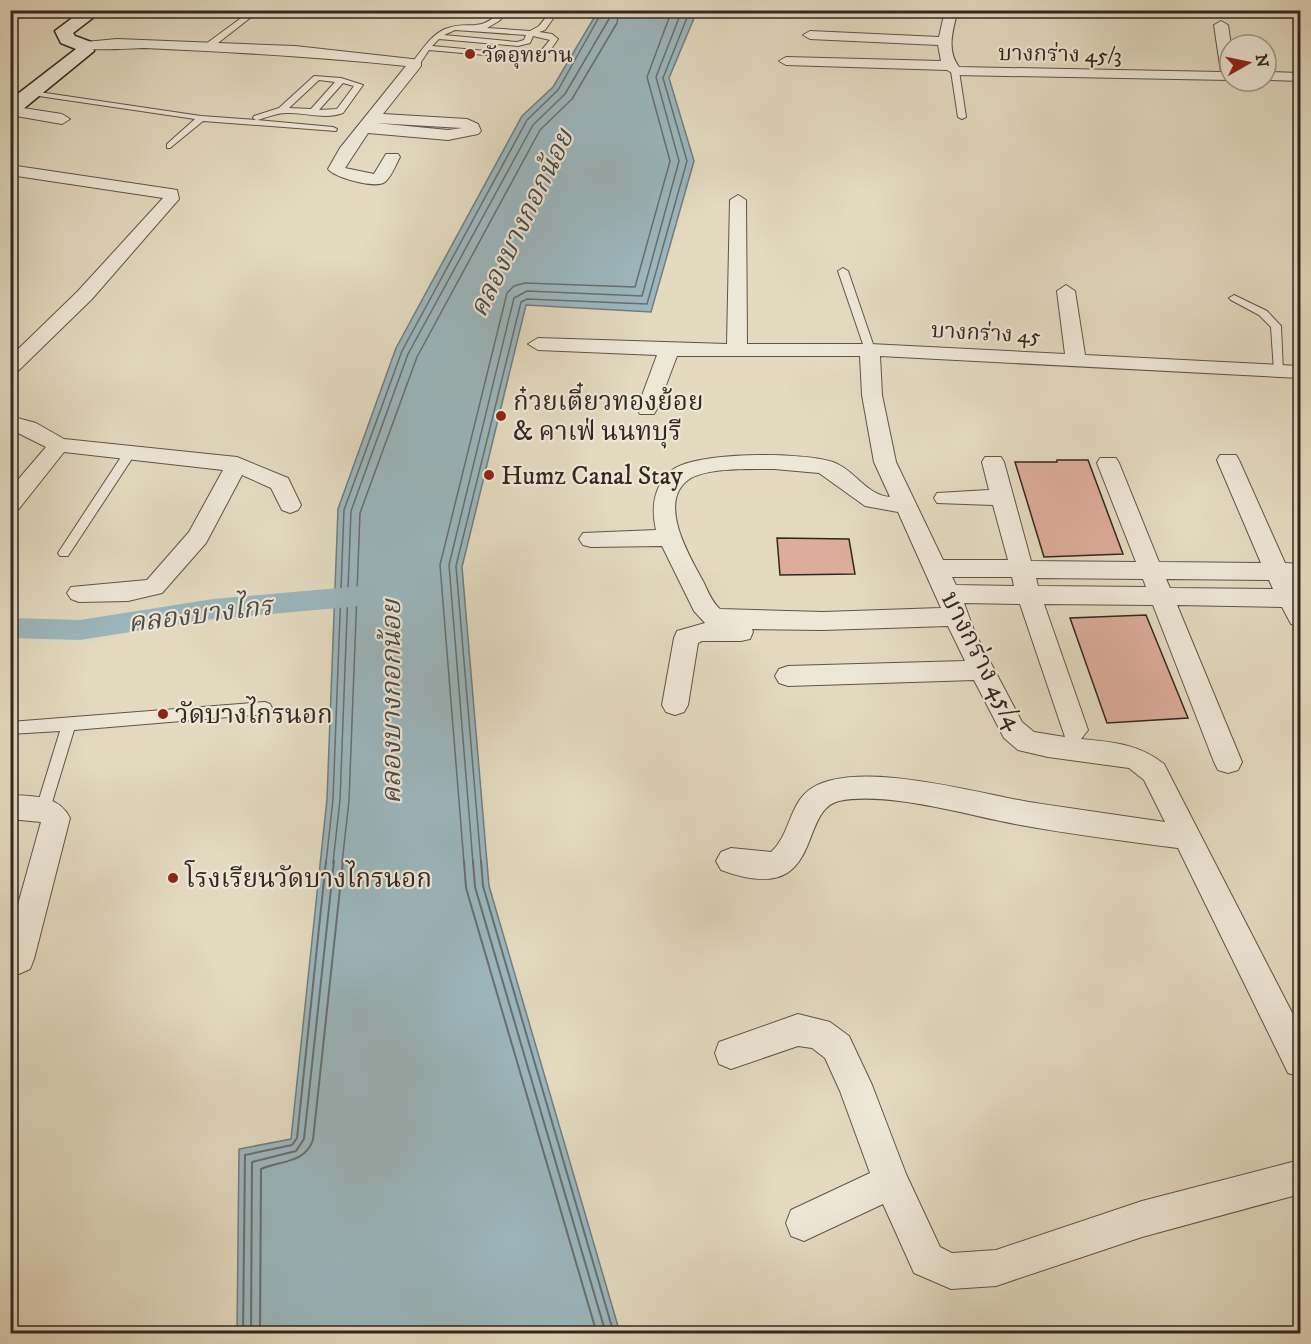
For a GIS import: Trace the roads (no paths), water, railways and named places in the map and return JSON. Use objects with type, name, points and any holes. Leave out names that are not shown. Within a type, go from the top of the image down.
[{"type":"street","points":[[10,19],[27,10]]},
{"type":"street","points":[[95,10],[64,31],[67,39],[85,46],[131,43],[327,52],[416,63]]},
{"type":"street","points":[[951,11],[943,41],[952,68]]},
{"type":"street","points":[[1221,26],[1222,33]]},
{"type":"street","points":[[810,35],[943,41]]},
{"type":"street","points":[[10,110],[81,54],[85,46]]},
{"type":"street","name":"บางกร่าง 45/3","points":[[786,61],[1218,76]]},
{"type":"street","points":[[406,132],[379,179],[345,175],[336,169],[346,151],[416,63]]},
{"type":"street","points":[[1278,76],[1300,77]]},
{"type":"street","points":[[10,110],[62,119]]},
{"type":"street","points":[[368,123],[467,124],[473,127],[473,131],[459,135],[406,132],[368,123]]},
{"type":"street","points":[[346,151],[392,157]]},
{"type":"street","points":[[10,170],[171,194],[171,199],[102,277],[10,368]]},
{"type":"street","points":[[736,349],[738,200]]},
{"type":"street","points":[[1065,291],[1076,360]]},
{"type":"street","name":"บางกร่าง 45","points":[[538,344],[669,350],[870,350],[1300,372]]},
{"type":"street","points":[[647,409],[669,350]]},
{"type":"street","name":"บางกร่าง 45/4","points":[[870,350],[872,395],[878,437],[885,462],[948,594],[960,625],[1013,730],[1027,742],[1121,754],[1138,759],[1154,772],[1300,1061]]},
{"type":"street","points":[[10,422],[29,428],[59,445],[237,464],[280,483],[290,505]]},
{"type":"street","points":[[10,505],[59,445]]},
{"type":"street","points":[[1228,460],[1277,572],[1297,605]]},
{"type":"street","points":[[993,462],[1028,593],[1075,730]]},
{"type":"street","points":[[905,505],[872,500],[843,476],[826,467],[809,463],[710,466],[681,474],[670,487],[665,508],[668,538],[677,559],[710,614],[724,619],[960,625]]},
{"type":"street","points":[[1107,463],[1228,762]]},
{"type":"street","points":[[79,592],[128,592],[154,587],[198,537],[237,464]]},
{"type":"street","points":[[945,498],[1002,497]]},
{"type":"street","points":[[591,539],[668,538]]},
{"type":"street","points":[[935,568],[1300,572]]},
{"type":"street","points":[[948,594],[1160,595],[1297,605]]},
{"type":"street","points":[[675,705],[686,638],[699,632],[960,625]]},
{"type":"street","points":[[788,676],[982,670]]},
{"type":"street","points":[[731,861],[763,866],[781,861],[795,844],[799,827],[815,802],[821,795],[840,790],[917,795],[1055,819],[1180,825]]},
{"type":"street","points":[[10,807],[43,809],[52,812],[56,818],[55,830],[19,959]]},
{"type":"street","points":[[731,1053],[798,1029],[819,1033],[837,1047],[855,1085],[891,1182],[927,1260],[951,1271],[996,1268],[1142,1219],[1300,1178]]},
{"type":"street","points":[[804,1222],[891,1182]]},
{"type":"lane","points":[[206,48],[256,10]]},
{"type":"lane","points":[[479,30],[497,20],[506,10]]},
{"type":"lane","points":[[438,37],[519,44],[527,41],[531,33],[542,28],[556,10]]},
{"type":"lane","points":[[912,10],[951,11]]},
{"type":"lane","points":[[416,63],[428,48],[438,37],[452,29],[531,33],[554,39],[543,54],[530,57],[428,48]]},
{"type":"lane","points":[[952,68],[962,117]]},
{"type":"lane","points":[[245,121],[282,110],[312,113],[340,111],[359,88],[356,83],[341,80],[313,80],[282,110]]},
{"type":"lane","points":[[312,113],[341,80]]},
{"type":"lane","points":[[32,93],[201,118],[333,129]]},
{"type":"lane","points":[[170,146],[201,118]]},
{"type":"lane","points":[[843,272],[870,350]]},
{"type":"lane","points":[[1234,298],[1263,313],[1276,326],[1279,371]]},
{"type":"lane","points":[[64,553],[129,454]]},
{"type":"lane","points":[[10,728],[265,708]]},
{"type":"lane","points":[[43,809],[69,724]]},
{"type":"water","name":"คลองบางกอกน้อย","points":[[598,11],[697,11],[669,78],[694,161],[651,312],[526,305],[462,567],[489,886],[620,1333],[237,1333],[239,1149],[291,1139],[327,799],[338,509],[396,348],[522,116],[553,87]]},
{"type":"waterway","name":"คลองบางไกร","points":[[10,628],[80,630],[213,609],[372,595]]},
{"type":"place","name":"วัดอุทยาน","points":[[470,54]]},
{"type":"place","name":"ก๋วยเตี๋ยวทองย้อย & คาเฟ่ นนทบุรี","points":[[501,416]]},
{"type":"place","name":"Humz Canal Stay","points":[[489,475]]},
{"type":"place","name":"วัดบางไกรนอก","points":[[163,714]]},
{"type":"place","name":"โรงเรียนวัดบางไกรนอก","points":[[173,878]]}]
